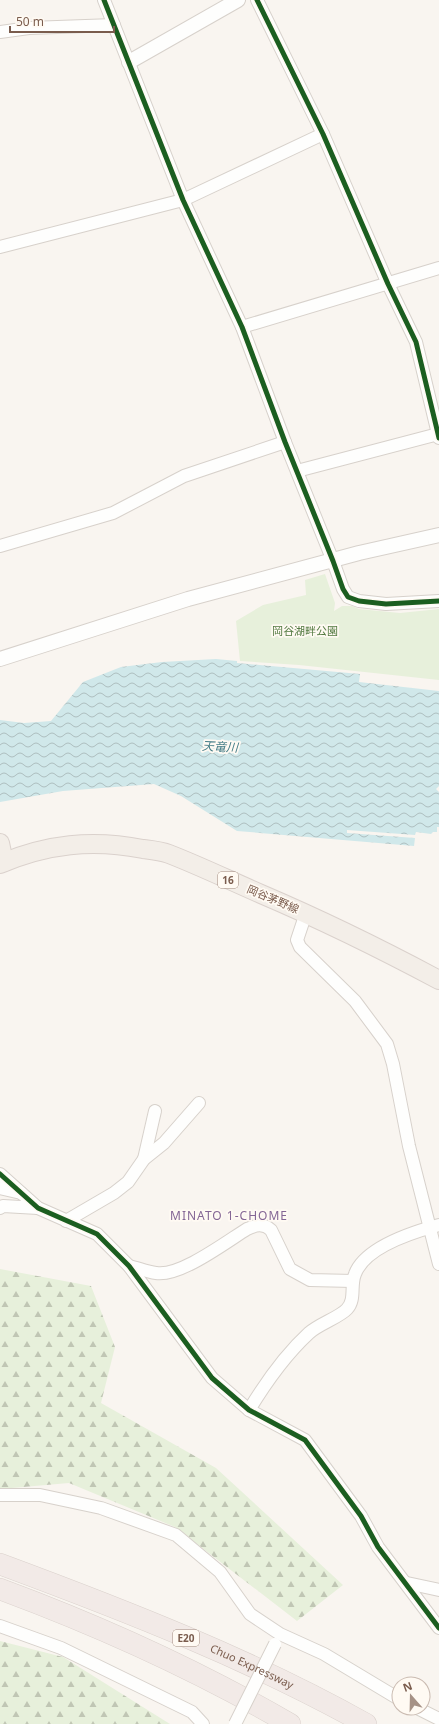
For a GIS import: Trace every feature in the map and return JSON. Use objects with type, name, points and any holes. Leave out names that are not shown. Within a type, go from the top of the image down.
[{"type":"highway","points":[[0,1551],[48,1568],[120,1598],[176,1624],[234,1658]]},
{"type":"highway","name":"Chuo Expressway","points":[[0,1564],[122,1610],[234,1658],[335,1706],[366,1724]]},
{"type":"highway","name":"E20","points":[[0,1589],[112,1633],[229,1690],[290,1724]]},
{"type":"highway","points":[[0,1600],[50,1618],[112,1644],[275,1724]]},
{"type":"main road","name":"岡谷茅野線","points":[[0,844],[2,863],[37,851],[66,844],[98,843],[126,846],[168,854],[306,913],[439,980]]},
{"type":"street","points":[[104,0],[183,200],[242,327],[285,442],[343,589],[348,596],[360,601],[386,604],[439,601]]},
{"type":"street","points":[[129,62],[238,0]]},
{"type":"street","points":[[257,0],[323,134],[388,284],[416,342],[438,436],[297,471]]},
{"type":"street","points":[[0,32],[29,28],[114,25]]},
{"type":"street","points":[[0,247],[183,200],[323,134]]},
{"type":"street","points":[[242,327],[439,268]]},
{"type":"street","points":[[0,546],[113,513],[184,476],[285,442]]},
{"type":"street","points":[[0,659],[188,599],[439,535]]},
{"type":"street","points":[[306,913],[296,940],[300,947],[355,1001],[387,1044],[393,1064],[409,1146],[434,1226],[439,1264]]},
{"type":"street","points":[[66,1221],[114,1193],[128,1182],[144,1159],[164,1143],[199,1103]]},
{"type":"street","points":[[144,1159],[155,1112]]},
{"type":"street","points":[[0,1174],[38,1208],[97,1234],[129,1266],[212,1378],[249,1410],[305,1440],[361,1516],[378,1547],[407,1583],[411,1593],[439,1628]]},
{"type":"street","points":[[0,1188],[24,1194]]},
{"type":"street","points":[[0,1208],[3,1206],[38,1208]]},
{"type":"street","points":[[129,1266],[157,1274],[170,1273],[186,1266],[247,1229],[257,1225],[262,1225],[271,1230],[290,1269],[310,1280],[353,1282]]},
{"type":"street","points":[[249,1410],[281,1362],[321,1324],[346,1310],[352,1302],[355,1273],[365,1260],[382,1246],[434,1226]]},
{"type":"street","points":[[0,1495],[40,1495],[100,1508],[176,1535],[220,1572],[250,1614],[277,1639],[324,1654],[391,1693]]},
{"type":"street","points":[[407,1583],[439,1590]]},
{"type":"street","points":[[0,1626],[61,1648],[192,1712],[203,1724]]},
{"type":"street","points":[[235,1724],[277,1639]]},
{"type":"green space","name":"岡谷湖畔公園","points":[[325,574],[335,603],[334,611],[342,606],[400,613],[439,609],[439,680],[299,665],[240,661],[236,621],[263,605],[306,595],[305,580]]},
{"type":"green space","points":[[0,1269],[91,1286],[115,1347],[101,1403],[216,1468],[343,1585],[297,1621],[175,1527],[69,1483],[0,1489]]},
{"type":"green space","points":[[0,1641],[63,1657],[170,1724],[0,1724]]},
{"type":"water","name":"天竜川","points":[[216,659],[237,661],[237,663],[360,674],[359,682],[439,691],[439,786],[436,789],[439,792],[439,827],[437,827],[437,832],[433,832],[431,834],[416,832],[415,835],[347,830],[347,833],[415,838],[414,846],[237,831],[181,796],[154,784],[63,791],[0,802],[0,720],[24,723],[51,721],[83,682],[121,667],[162,662]]},
{"type":"cycle path","points":[[104,0],[183,200],[242,327],[285,442],[343,589],[348,597],[359,601],[386,604],[439,601]]},
{"type":"cycle path","points":[[257,0],[323,134],[388,284],[416,342],[439,438]]},
{"type":"cycle path","points":[[0,1174],[38,1208],[97,1234],[129,1266],[212,1378],[249,1410],[305,1440],[361,1516],[378,1547],[439,1628]]},
{"type":"district","name":"MINATO 1-CHOME","points":[[229,1216]]}]
